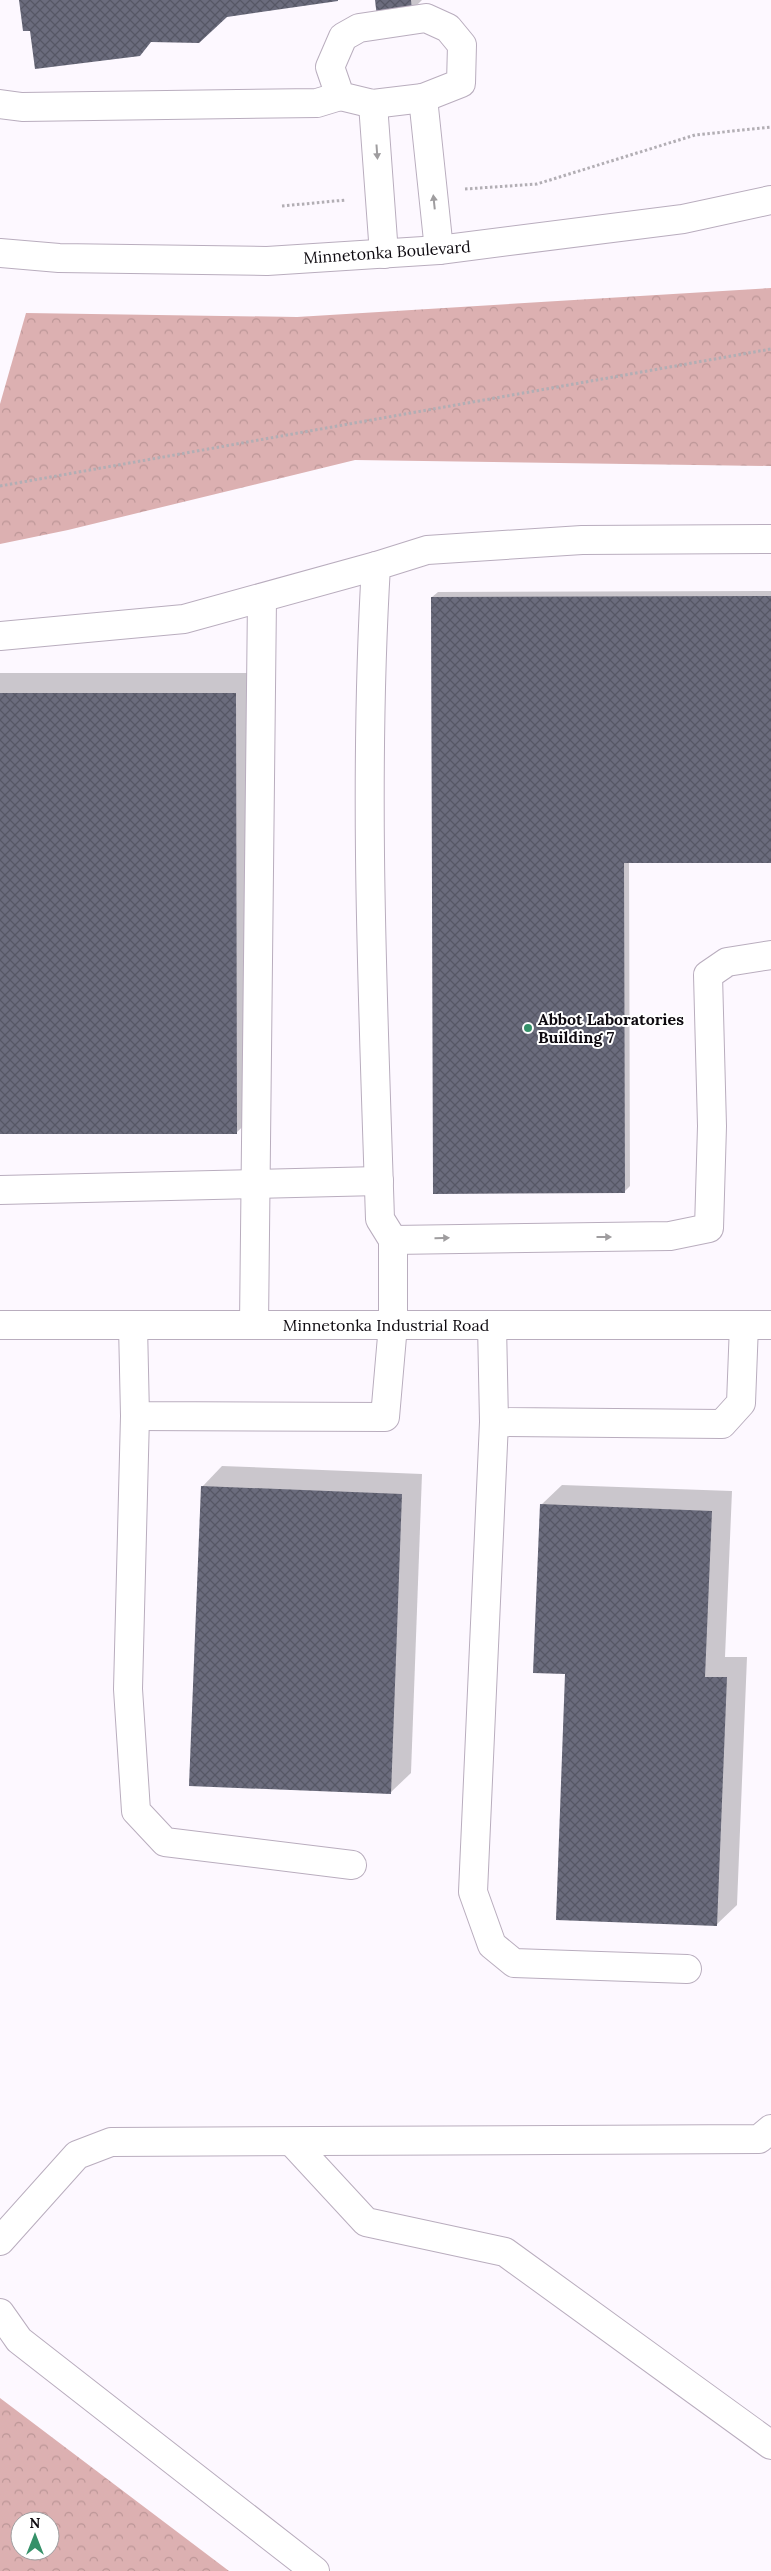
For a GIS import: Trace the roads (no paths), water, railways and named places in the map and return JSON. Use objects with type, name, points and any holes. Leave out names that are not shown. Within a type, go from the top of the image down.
[{"type":"street","points":[[0,104],[22,107],[307,103],[340,96],[373,104],[423,98],[461,83],[462,45],[448,28],[426,18],[359,28],[343,37],[330,67],[340,96]]},
{"type":"street","points":[[423,98],[439,250]]},
{"type":"street","points":[[373,104],[384,254]]},
{"type":"street","name":"Minnetonka Boulevard","points":[[0,253],[59,258],[267,261],[384,254],[439,250],[683,219],[771,200]]},
{"type":"street","points":[[0,636],[184,619],[427,550],[582,540],[771,539]]},
{"type":"street","points":[[135,1416],[385,1418],[392,1325],[393,1240],[380,1219],[372,1005],[370,684],[376,566]]},
{"type":"street","points":[[254,1325],[254,1184],[262,598]]},
{"type":"street","points":[[393,1240],[670,1236],[710,1228],[712,1126],[708,975],[727,962],[771,955]]},
{"type":"street","points":[[0,1190],[379,1181]]},
{"type":"street","name":"Minnetonka Industrial Road","points":[[0,1325],[771,1325]]},
{"type":"street","points":[[133,1325],[135,1416],[128,1689],[136,1811],[165,1842],[352,1866]]},
{"type":"street","points":[[492,1325],[494,1422],[473,1892],[492,1945],[514,1963],[687,1969]]},
{"type":"street","points":[[494,1422],[722,1424],[741,1403],[744,1325]]},
{"type":"street","points":[[0,2241],[77,2155],[111,2142],[759,2139],[771,2129]]},
{"type":"street","points":[[292,2142],[366,2222],[505,2252],[771,2445]]},
{"type":"street","points":[[0,2313],[18,2340],[315,2571]]},
{"type":"place","name":"Abbot Laboratories Building 7","points":[[528,1028]]}]
